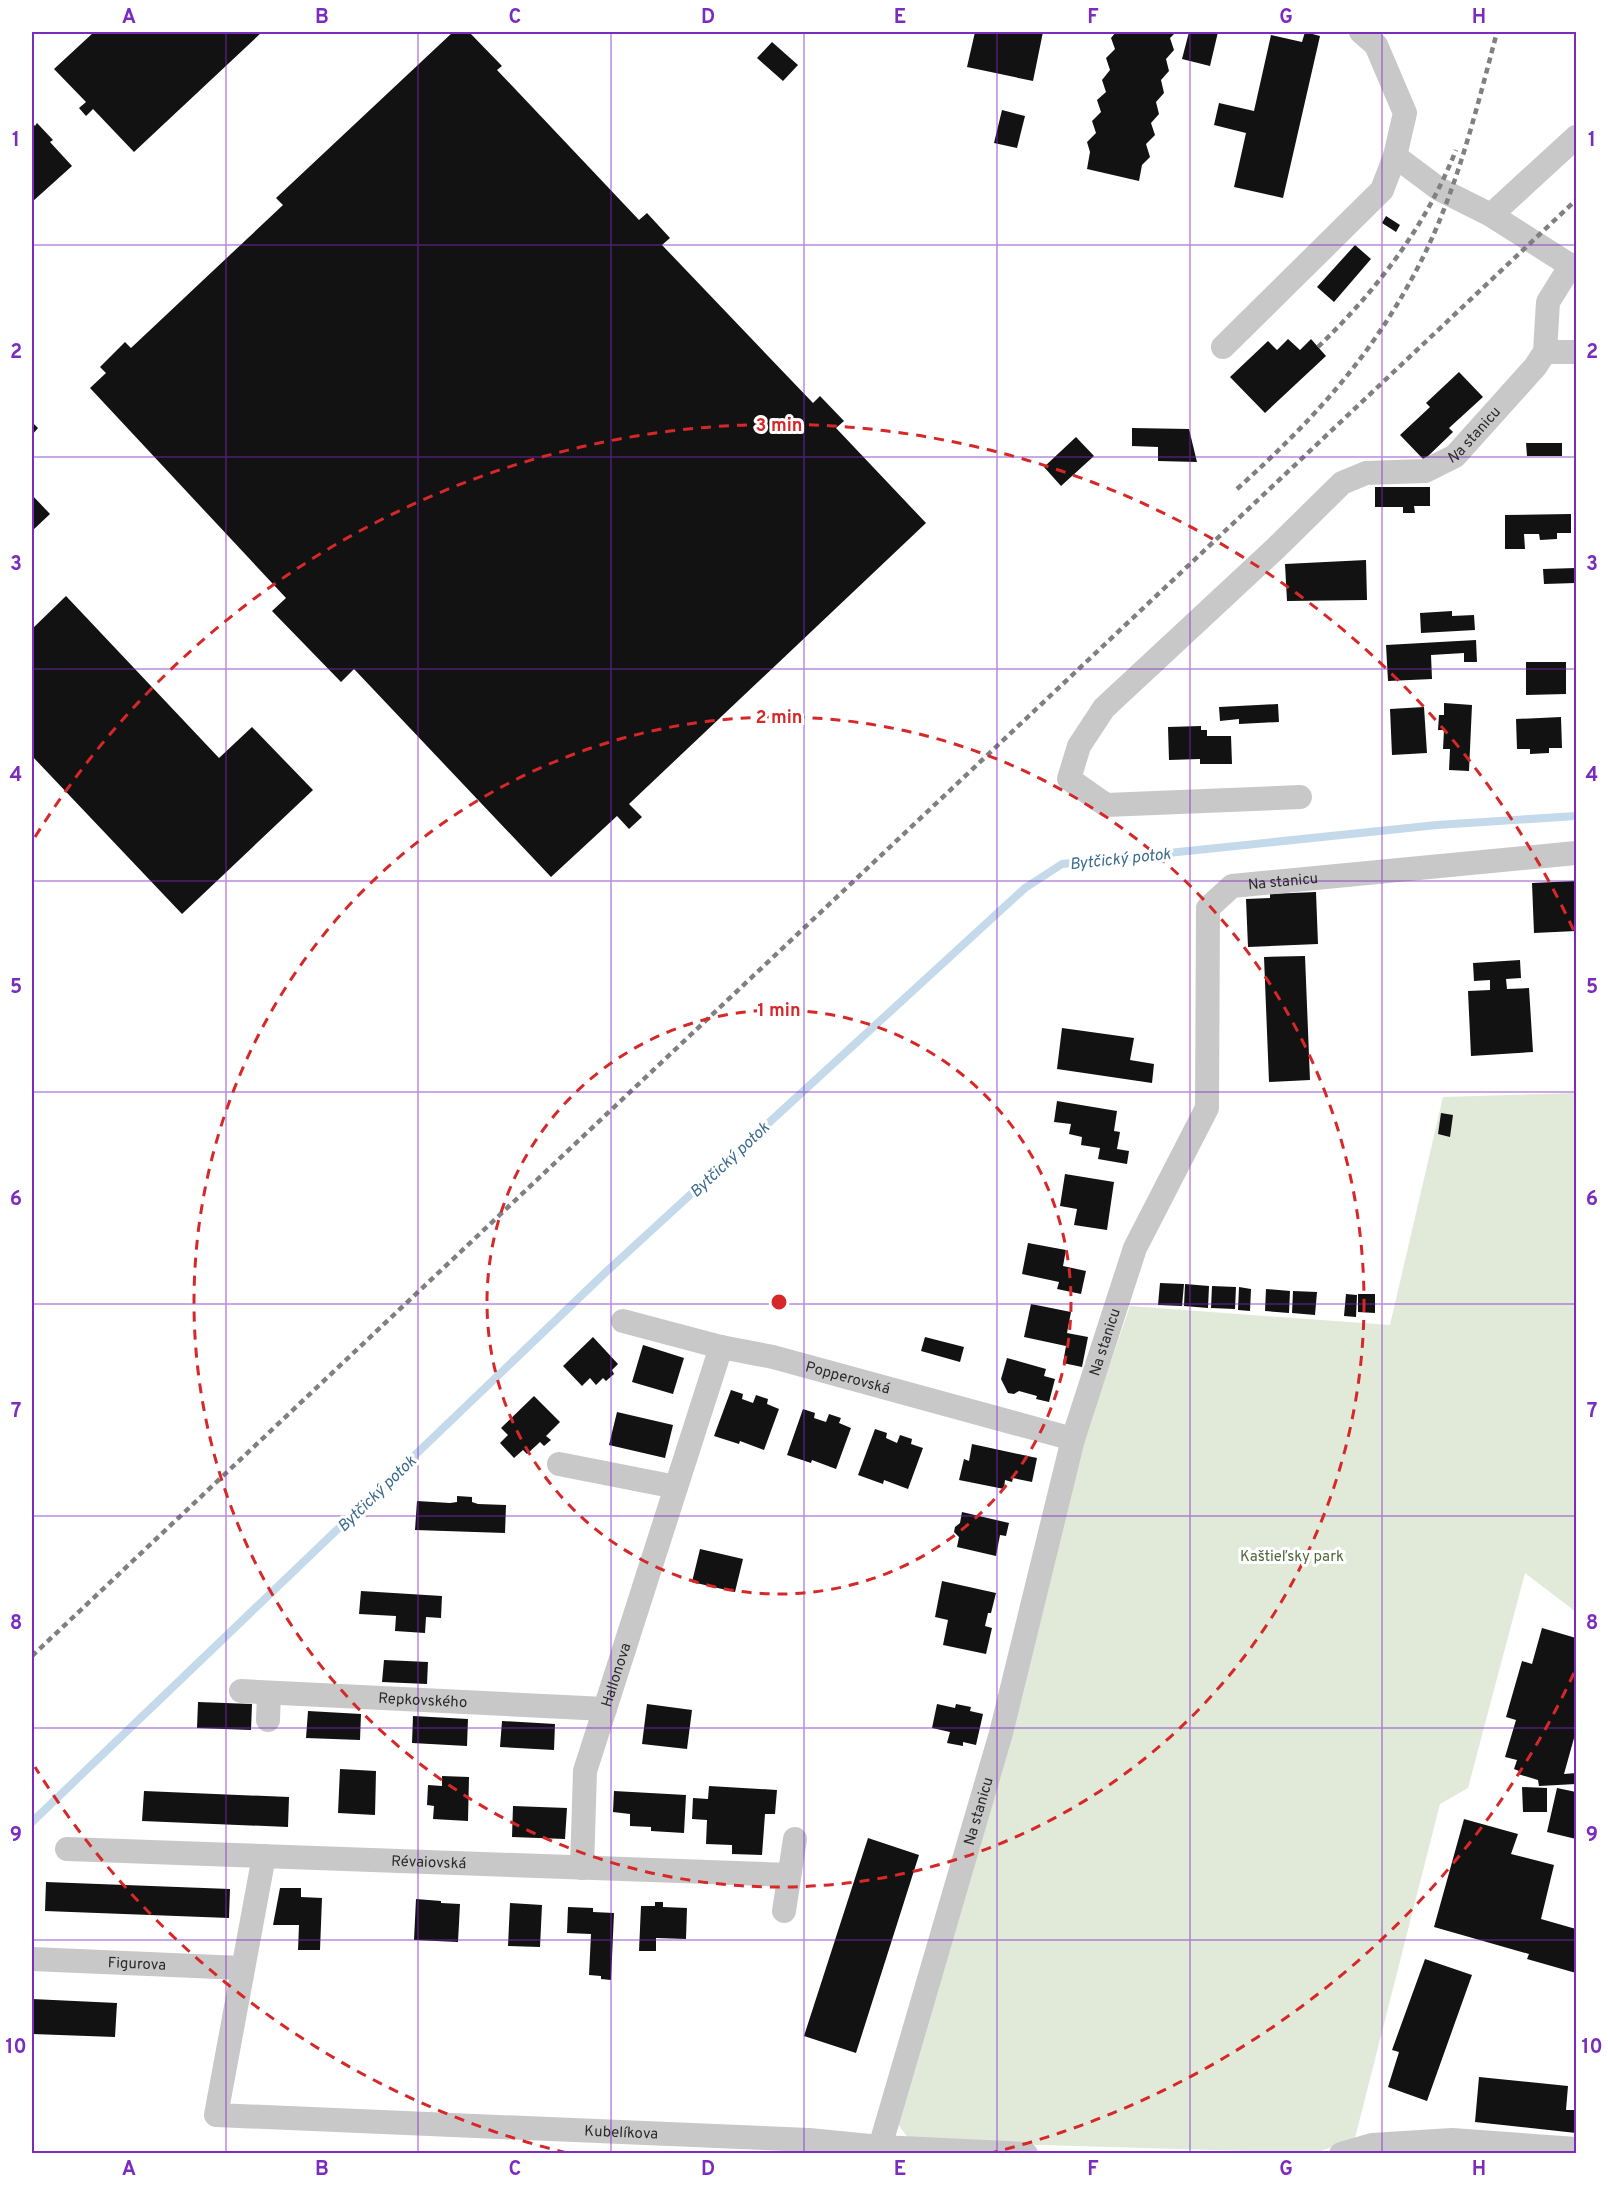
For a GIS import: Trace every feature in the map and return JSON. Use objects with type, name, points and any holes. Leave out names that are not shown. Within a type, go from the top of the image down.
[{"type":"street","points":[[1223,347],[1382,190],[1395,156],[1405,113],[1377,45],[1361,32]]},
{"type":"street","points":[[1491,215],[1576,136]]},
{"type":"street","points":[[1395,156],[1439,189],[1491,215],[1574,267],[1548,302],[1545,352],[1576,352]]},
{"type":"street","name":"Na stanicu","points":[[1300,797],[1106,806],[1069,780],[1079,746],[1104,708],[1276,548],[1342,483],[1366,473],[1425,471],[1455,456],[1535,368],[1545,352]]},
{"type":"street","name":"Na stanicu","points":[[880,2147],[1001,1733],[1073,1439],[1136,1248],[1207,1108],[1208,908],[1232,886],[1576,853]]},
{"type":"street","name":"Popperovská","points":[[623,1321],[721,1347],[773,1357],[1073,1439]]},
{"type":"street","name":"Hallonova","points":[[582,1868],[585,1771],[721,1347]]},
{"type":"street","points":[[559,1464],[676,1487]]},
{"type":"street","name":"Repkovského","points":[[241,1691],[605,1709]]},
{"type":"street","points":[[268,1720],[269,1693]]},
{"type":"street","points":[[784,1911],[795,1839]]},
{"type":"street","name":"Révaiovská","points":[[67,1849],[789,1875]]},
{"type":"street","points":[[242,1968],[264,1856]]},
{"type":"street","name":"Figurova","points":[[32,1959],[242,1968]]},
{"type":"street","name":"Kubelíkova","points":[[242,1968],[216,2115],[809,2140],[880,2147],[1026,2154]]},
{"type":"street","points":[[1341,2154],[1372,2145],[1452,2140],[1576,2150]]},
{"type":"green space","name":"Kaštieľsky park","points":[[1576,1093],[1576,1612],[1525,1573],[1468,1788],[1440,1804],[1355,2138],[1316,2153],[910,2141],[898,2124],[1083,1442],[1130,1306],[1390,1325],[1443,1097]]},
{"type":"building","points":[[94,32],[262,32],[134,152],[93,109],[86,116],[79,108],[86,102],[54,69]]},
{"type":"building","points":[[453,32],[469,32],[502,66],[497,70],[639,220],[647,213],[670,238],[662,245],[813,403],[820,396],[844,421],[836,428],[926,523],[629,804],[642,817],[629,829],[617,816],[551,877],[354,669],[341,682],[272,611],[286,598],[90,388],[106,373],[100,367],[125,342],[131,348],[283,205],[276,198]]},
{"type":"building","points":[[975,32],[1043,32],[1033,81],[967,67]]},
{"type":"building","points":[[1116,32],[1176,32],[1170,38],[1174,50],[1166,59],[1169,71],[1161,80],[1164,93],[1156,102],[1159,114],[1151,123],[1155,135],[1146,144],[1150,157],[1142,165],[1139,181],[1087,169],[1090,152],[1087,142],[1096,133],[1092,121],[1101,112],[1097,100],[1106,92],[1102,80],[1110,70],[1106,58],[1115,49],[1111,38]]},
{"type":"building","points":[[1189,32],[1218,32],[1210,66],[1182,59]]},
{"type":"building","points":[[1305,32],[1320,36],[1283,198],[1234,187],[1246,133],[1214,125],[1219,103],[1254,111],[1271,35],[1302,42]]},
{"type":"building","points":[[772,42],[798,65],[783,81],[757,58]]},
{"type":"building","points":[[1002,110],[1025,116],[1017,148],[994,143]]},
{"type":"building","points":[[32,122],[35,126],[37,123],[53,140],[50,142],[72,166],[32,202]]},
{"type":"building","points":[[1386,216],[1400,225],[1396,232],[1382,223]]},
{"type":"building","points":[[1355,245],[1371,259],[1334,302],[1317,287]]},
{"type":"building","points":[[1288,339],[1300,350],[1311,339],[1326,356],[1265,413],[1230,377],[1268,341],[1277,350]]},
{"type":"building","points":[[1459,372],[1483,397],[1449,428],[1453,432],[1424,460],[1400,435],[1430,407],[1426,403]]},
{"type":"building","points":[[32,422],[38,428],[32,435]]},
{"type":"building","points":[[1132,428],[1189,429],[1197,462],[1158,461],[1158,447],[1132,446]]},
{"type":"building","points":[[1076,437],[1094,456],[1061,486],[1044,467]]},
{"type":"building","points":[[1526,443],[1562,443],[1562,456],[1527,456]]},
{"type":"building","points":[[1375,487],[1430,487],[1430,506],[1414,506],[1415,513],[1403,513],[1403,507],[1375,507]]},
{"type":"building","points":[[32,495],[50,514],[32,531]]},
{"type":"building","points":[[1571,514],[1571,533],[1557,533],[1557,539],[1540,540],[1539,534],[1524,534],[1525,549],[1505,549],[1505,515]]},
{"type":"building","points":[[1366,560],[1367,600],[1287,601],[1285,564]]},
{"type":"building","points":[[1576,568],[1576,583],[1544,584],[1543,569]]},
{"type":"building","points":[[66,596],[219,758],[252,727],[313,790],[182,914],[32,756],[32,629]]},
{"type":"building","points":[[1452,611],[1452,616],[1474,615],[1475,630],[1421,633],[1420,613]]},
{"type":"building","points":[[1476,640],[1477,662],[1464,662],[1464,653],[1431,655],[1432,679],[1388,681],[1386,645]]},
{"type":"building","points":[[1526,662],[1566,662],[1566,694],[1526,695]]},
{"type":"building","points":[[1444,703],[1472,705],[1469,771],[1449,770],[1450,749],[1443,749],[1444,730],[1438,730],[1439,715],[1444,715]]},
{"type":"building","points":[[1278,704],[1279,722],[1239,724],[1239,719],[1220,721],[1219,707]]},
{"type":"building","points":[[1424,707],[1427,753],[1392,755],[1390,709]]},
{"type":"building","points":[[1561,717],[1562,748],[1549,748],[1549,753],[1530,754],[1530,749],[1517,749],[1516,719]]},
{"type":"building","points":[[1201,726],[1201,730],[1207,730],[1207,736],[1231,736],[1232,764],[1200,764],[1200,759],[1169,760],[1168,727]]},
{"type":"building","points":[[1576,881],[1576,931],[1534,933],[1532,883]]},
{"type":"building","points":[[1316,892],[1318,944],[1248,947],[1246,899],[1270,898],[1270,894]]},
{"type":"building","points":[[1305,956],[1310,1080],[1269,1082],[1264,957]]},
{"type":"building","points":[[1520,960],[1521,978],[1506,979],[1507,989],[1529,988],[1533,1052],[1471,1056],[1468,991],[1490,990],[1490,980],[1474,981],[1473,963]]},
{"type":"building","points":[[1062,1028],[1134,1038],[1130,1060],[1154,1064],[1152,1083],[1057,1069]]},
{"type":"building","points":[[1057,1101],[1117,1111],[1114,1131],[1120,1132],[1117,1149],[1129,1151],[1127,1164],[1098,1159],[1100,1148],[1081,1145],[1082,1137],[1069,1134],[1071,1124],[1054,1122]]},
{"type":"building","points":[[1441,1113],[1453,1115],[1450,1137],[1438,1134]]},
{"type":"building","points":[[1065,1174],[1114,1182],[1107,1230],[1074,1225],[1077,1209],[1060,1206]]},
{"type":"building","points":[[1028,1243],[1066,1250],[1063,1266],[1086,1271],[1081,1294],[1057,1289],[1059,1282],[1022,1274]]},
{"type":"building","points":[[1160,1283],[1184,1284],[1182,1306],[1158,1305]]},
{"type":"building","points":[[1185,1284],[1209,1286],[1208,1308],[1184,1306]]},
{"type":"building","points":[[1212,1286],[1236,1287],[1235,1309],[1211,1308]]},
{"type":"building","points":[[1239,1287],[1251,1289],[1250,1311],[1238,1310]]},
{"type":"building","points":[[1266,1289],[1290,1291],[1289,1313],[1265,1311]]},
{"type":"building","points":[[1293,1291],[1317,1292],[1315,1315],[1292,1313]]},
{"type":"building","points":[[1346,1294],[1357,1295],[1356,1317],[1344,1316]]},
{"type":"building","points":[[1358,1294],[1375,1294],[1375,1313],[1358,1312]]},
{"type":"building","points":[[1031,1304],[1071,1312],[1067,1333],[1088,1337],[1082,1367],[1063,1363],[1066,1346],[1024,1337]]},
{"type":"building","points":[[593,1337],[618,1364],[612,1370],[614,1374],[606,1381],[603,1378],[596,1385],[590,1378],[582,1386],[563,1366]]},
{"type":"building","points":[[925,1337],[964,1347],[960,1362],[921,1351]]},
{"type":"building","points":[[643,1345],[684,1358],[673,1394],[632,1382]]},
{"type":"building","points":[[1007,1358],[1046,1369],[1044,1376],[1055,1379],[1049,1402],[1019,1391],[1014,1394],[1008,1393],[1001,1379]]},
{"type":"building","points":[[731,1390],[743,1394],[742,1399],[753,1403],[756,1395],[768,1399],[767,1404],[779,1409],[764,1450],[740,1441],[739,1444],[714,1436]]},
{"type":"building","points":[[534,1396],[560,1422],[546,1436],[551,1440],[544,1446],[540,1442],[527,1454],[523,1450],[514,1458],[500,1443],[508,1435],[501,1428]]},
{"type":"building","points":[[803,1409],[815,1413],[814,1418],[826,1422],[829,1414],[841,1418],[839,1423],[851,1428],[836,1469],[812,1460],[811,1463],[787,1455]]},
{"type":"building","points":[[617,1412],[673,1425],[665,1458],[609,1445]]},
{"type":"building","points":[[875,1429],[887,1433],[886,1438],[897,1443],[900,1435],[912,1439],[911,1444],[923,1448],[908,1489],[884,1480],[883,1484],[858,1475]]},
{"type":"building","points":[[972,1444],[1037,1458],[1032,1482],[1013,1478],[1012,1482],[1005,1480],[1004,1489],[959,1480],[964,1459],[969,1461]]},
{"type":"building","points":[[457,1496],[472,1497],[472,1502],[478,1504],[506,1505],[505,1533],[415,1530],[417,1501],[450,1503],[457,1502]]},
{"type":"building","points":[[962,1512],[1009,1523],[1006,1536],[1000,1535],[996,1556],[957,1547],[959,1537],[954,1532],[955,1527],[960,1523]]},
{"type":"building","points":[[700,1549],[743,1559],[735,1592],[692,1582]]},
{"type":"building","points":[[942,1581],[996,1593],[985,1626],[992,1628],[986,1654],[943,1645],[948,1620],[935,1617]]},
{"type":"building","points":[[361,1591],[442,1596],[441,1618],[426,1617],[425,1633],[395,1631],[396,1616],[359,1614]]},
{"type":"building","points":[[1542,1628],[1576,1638],[1576,1731],[1564,1774],[1576,1773],[1576,1784],[1539,1786],[1538,1780],[1518,1774],[1519,1771],[1514,1769],[1517,1760],[1505,1757],[1516,1720],[1506,1717],[1522,1661],[1532,1664]]},
{"type":"building","points":[[384,1660],[428,1662],[427,1684],[382,1682]]},
{"type":"building","points":[[198,1702],[252,1704],[251,1730],[197,1728]]},
{"type":"building","points":[[647,1704],[692,1710],[687,1749],[642,1744]]},
{"type":"building","points":[[937,1704],[955,1708],[956,1704],[971,1707],[970,1711],[983,1714],[976,1745],[963,1742],[963,1746],[947,1743],[950,1732],[932,1728]]},
{"type":"building","points":[[308,1711],[361,1714],[360,1740],[306,1738]]},
{"type":"building","points":[[413,1716],[468,1719],[467,1746],[412,1743]]},
{"type":"building","points":[[502,1721],[555,1724],[554,1750],[500,1747]]},
{"type":"building","points":[[340,1769],[376,1771],[375,1815],[338,1813]]},
{"type":"building","points":[[442,1776],[469,1777],[468,1821],[433,1819],[434,1806],[427,1805],[428,1785],[442,1786]]},
{"type":"building","points":[[709,1786],[777,1790],[775,1814],[765,1814],[762,1855],[732,1854],[732,1845],[706,1844],[707,1820],[692,1819],[693,1798],[708,1799]]},
{"type":"building","points":[[1522,1787],[1547,1788],[1547,1812],[1523,1812]]},
{"type":"building","points":[[1557,1788],[1576,1792],[1576,1839],[1547,1832]]},
{"type":"building","points":[[144,1791],[289,1797],[288,1827],[142,1821]]},
{"type":"building","points":[[614,1791],[686,1795],[684,1833],[651,1831],[651,1827],[630,1826],[630,1814],[613,1812]]},
{"type":"building","points":[[513,1806],[567,1808],[565,1839],[512,1837]]},
{"type":"building","points":[[1464,1819],[1518,1834],[1511,1854],[1554,1865],[1541,1919],[1576,1929],[1576,1973],[1527,1959],[1529,1954],[1434,1927]]},
{"type":"building","points":[[868,1838],[919,1855],[856,2053],[804,2036]]},
{"type":"building","points":[[46,1882],[230,1889],[229,1918],[45,1911]]},
{"type":"building","points":[[280,1888],[301,1888],[301,1897],[322,1898],[320,1950],[298,1950],[299,1925],[273,1925]]},
{"type":"building","points":[[416,1899],[460,1904],[458,1942],[414,1940]]},
{"type":"building","points":[[655,1902],[663,1902],[663,1907],[687,1908],[686,1939],[656,1938],[656,1951],[639,1951],[641,1906],[655,1906]]},
{"type":"building","points":[[510,1903],[542,1905],[540,1947],[508,1946]]},
{"type":"building","points":[[568,1907],[593,1908],[593,1912],[614,1913],[611,1980],[589,1975],[591,1934],[567,1933]]},
{"type":"building","points":[[1425,1959],[1472,1975],[1427,2101],[1388,2087],[1399,2052],[1392,2050]]},
{"type":"building","points":[[32,1999],[117,2003],[115,2037],[32,2034]]},
{"type":"building","points":[[1479,2077],[1568,2086],[1566,2110],[1576,2110],[1576,2133],[1475,2122]]},
{"type":"waterway","name":"Bytčický potok","points":[[32,1822],[606,1272],[1025,888],[1062,864],[1437,825],[1576,816]]},
{"type":"railway","points":[[1237,489],[1290,439],[1337,388],[1399,302],[1431,241],[1454,182],[1497,32]]},
{"type":"railway","points":[[1318,347],[1360,303],[1398,256],[1430,205],[1456,150]]},
{"type":"railway","points":[[32,1656],[1576,200]]}]
